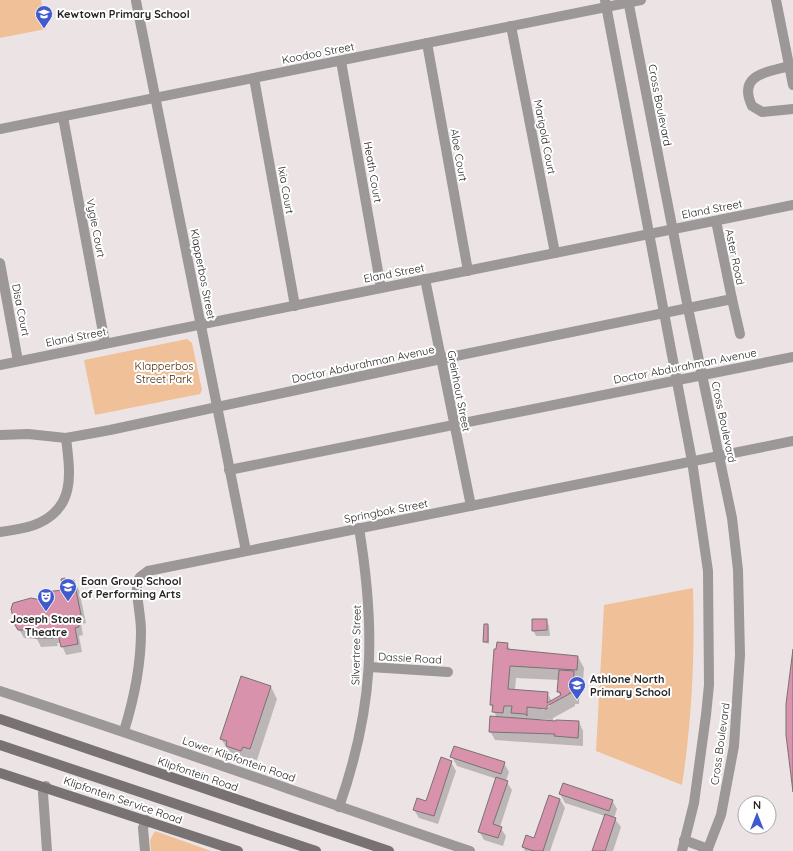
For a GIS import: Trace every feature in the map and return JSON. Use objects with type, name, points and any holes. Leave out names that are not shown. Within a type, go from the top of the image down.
[{"type":"main road","name":"Klipfontein Road","points":[[0,719],[389,851]]},
{"type":"main road","points":[[0,745],[316,851]]},
{"type":"main road","name":"Klipfontein Service Road","points":[[0,772],[46,786],[238,851]]},
{"type":"street","name":"Koodoo Street","points":[[0,130],[512,26],[605,4],[641,0]]},
{"type":"street","points":[[776,0],[791,65],[793,84]]},
{"type":"street","name":"Klapperbos Street","points":[[136,1],[246,551]]},
{"type":"street","name":"Cross Boulevard","points":[[628,1],[688,308],[732,518],[736,549],[740,655],[735,732],[729,777],[721,814],[707,850]]},
{"type":"street","name":"Cross Boulevard","points":[[605,4],[692,461],[708,571],[709,685],[694,803],[682,851]]},
{"type":"street","name":"Marigold Court","points":[[512,26],[555,253]]},
{"type":"street","name":"Aloe Court","points":[[426,43],[468,271]]},
{"type":"street","name":"Heath Court","points":[[341,61],[381,288]]},
{"type":"street","points":[[791,65],[754,77],[749,86],[748,94],[752,106],[762,112],[793,109]]},
{"type":"street","name":"Ixia Court","points":[[254,78],[295,306]]},
{"type":"street","name":"Vygie Court","points":[[63,117],[105,343]]},
{"type":"street","name":"Eland Street","points":[[0,365],[793,205]]},
{"type":"street","name":"Aster Road","points":[[664,313],[732,300],[716,221]]},
{"type":"street","name":"Disa Court","points":[[0,263],[18,361]]},
{"type":"street","name":"Greinhout Street","points":[[425,280],[471,506]]},
{"type":"street","points":[[732,300],[740,334]]},
{"type":"street","name":"Doctor Abdurahman Avenue","points":[[0,435],[28,434],[66,438],[110,430],[440,359],[664,313]]},
{"type":"street","name":"Doctor Abdurahman Avenue","points":[[229,470],[793,357]]},
{"type":"street","points":[[0,532],[38,524],[52,515],[60,506],[67,495],[70,482],[66,438]]},
{"type":"street","name":"Springbok Street","points":[[124,731],[137,680],[140,653],[141,630],[137,587],[140,577],[148,571],[793,441]]},
{"type":"street","name":"Silvertree Street","points":[[339,807],[358,743],[370,667],[368,588],[359,528]]},
{"type":"street","name":"Dassie Road","points":[[370,667],[448,672]]},
{"type":"street","name":"Lower Klipfontein Road","points":[[0,691],[124,731],[339,807],[470,851]]},
{"type":"street","points":[[46,786],[44,793],[47,851]]},
{"type":"street","points":[[144,851],[143,828],[146,820]]},
{"type":"street","points":[[684,840],[707,850]]},
{"type":"green space","points":[[0,0],[41,0],[46,29],[0,38]]},
{"type":"green space","name":"Klapperbos Street Park","points":[[187,339],[192,343],[202,390],[200,394],[95,415],[84,360]]},
{"type":"green space","points":[[693,588],[694,637],[692,687],[682,785],[596,751],[604,605]]},
{"type":"green space","points":[[155,831],[211,851],[151,851],[150,840]]},
{"type":"building","name":"Joseph Stone Theatre","points":[[65,578],[66,582],[74,580],[81,615],[77,616],[79,627],[75,628],[78,644],[61,647],[58,634],[53,635],[54,638],[35,638],[34,630],[26,632],[24,630],[18,630],[15,625],[11,609],[13,603],[31,598],[46,601],[44,592],[63,590],[61,579]]},
{"type":"building","points":[[532,619],[547,619],[547,630],[532,631]]},
{"type":"building","points":[[484,624],[488,624],[488,642],[483,642]]},
{"type":"building","points":[[497,642],[508,643],[507,649],[578,656],[577,670],[510,666],[508,689],[548,692],[547,703],[561,695],[560,692],[557,692],[559,670],[574,671],[573,693],[569,693],[547,706],[547,709],[527,707],[527,716],[525,714],[511,713],[512,706],[504,706],[503,713],[492,712],[493,705],[490,705],[494,649],[496,649]]},
{"type":"building","points":[[793,649],[793,792],[786,735],[786,704]]},
{"type":"building","points":[[241,676],[271,686],[250,749],[243,747],[241,751],[226,746],[227,741],[220,739]]},
{"type":"building","points":[[490,716],[556,721],[579,721],[578,738],[554,736],[555,734],[489,732]]},
{"type":"building","points":[[454,746],[505,762],[501,774],[450,757]]},
{"type":"building","points":[[441,757],[452,761],[434,816],[413,810],[417,798],[426,801]]},
{"type":"building","points":[[496,777],[508,781],[493,824],[502,827],[498,838],[478,832]]},
{"type":"building","points":[[563,783],[613,800],[609,811],[559,794]]},
{"type":"building","points":[[549,795],[560,799],[543,851],[534,851],[522,847],[526,835],[534,838]]},
{"type":"building","points":[[605,814],[616,818],[605,851],[592,851]]},
{"type":"place","name":"Kewtown Primary School","points":[[44,29]]},
{"type":"place","name":"Eoan Group School of Performing Arts","points":[[68,602]]},
{"type":"place","name":"Joseph Stone Theatre","points":[[46,612]]},
{"type":"place","name":"Athlone North Primary School","points":[[577,700]]}]
